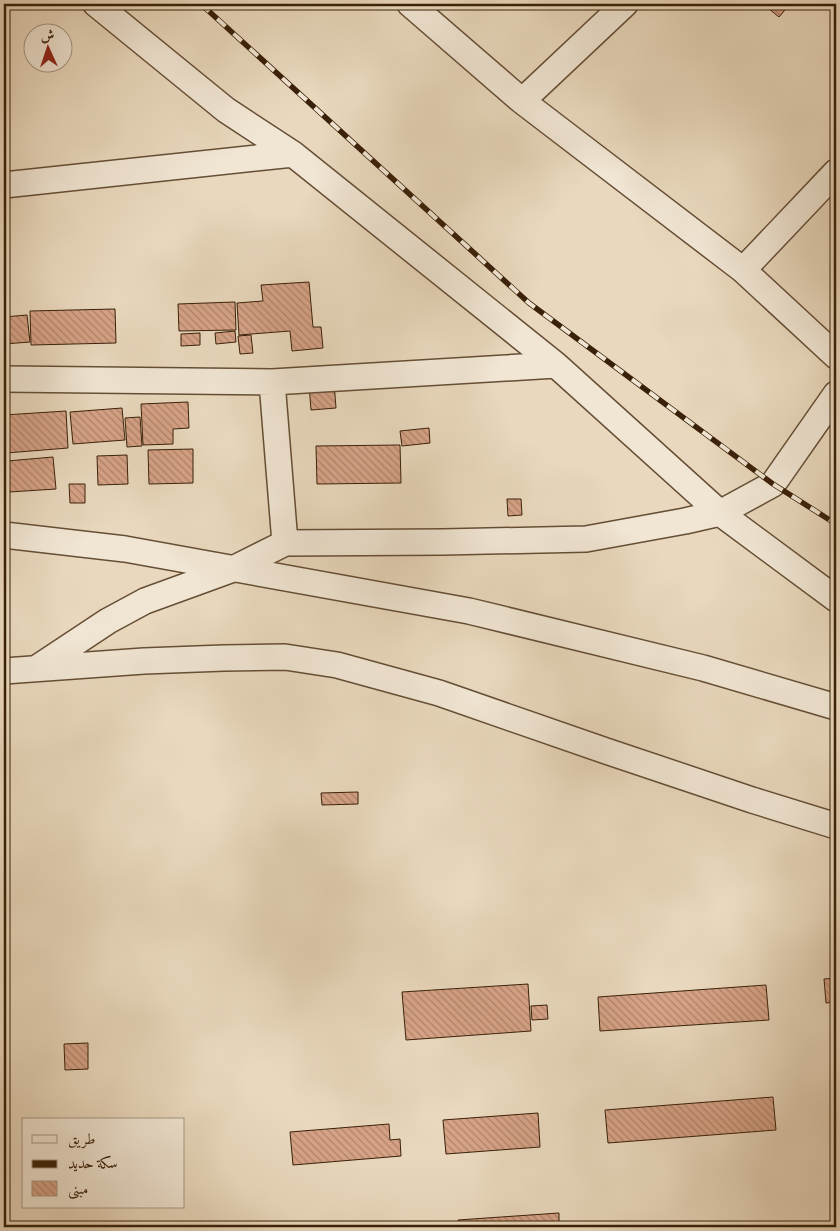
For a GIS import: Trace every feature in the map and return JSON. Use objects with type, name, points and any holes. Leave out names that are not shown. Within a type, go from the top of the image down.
[{"type":"street","points":[[96,4],[226,110],[294,154],[556,365],[720,513],[836,600]]},
{"type":"street","points":[[410,4],[522,101],[743,270],[836,356]]},
{"type":"street","points":[[522,101],[625,4]]},
{"type":"street","points":[[4,185],[294,154]]},
{"type":"street","points":[[743,270],[836,172]]},
{"type":"street","points":[[4,379],[272,382],[556,365]]},
{"type":"street","points":[[272,382],[285,543]]},
{"type":"street","points":[[37,668],[108,621],[145,601],[233,568],[285,543],[586,539],[720,513],[772,484],[836,394]]},
{"type":"street","points":[[4,535],[125,549],[469,611],[703,668],[836,707]]},
{"type":"street","points":[[4,671],[144,661],[285,657],[337,665],[439,693],[752,800],[836,826]]},
{"type":"building","points":[[763,4],[790,4],[779,17]]},
{"type":"building","points":[[309,282],[313,327],[321,327],[323,348],[292,351],[290,331],[239,335],[237,303],[263,301],[261,285]]},
{"type":"building","points":[[235,302],[236,330],[179,331],[178,304]]},
{"type":"building","points":[[115,309],[116,343],[31,345],[30,311]]},
{"type":"building","points":[[27,315],[30,342],[4,344],[4,317]]},
{"type":"building","points":[[235,331],[236,342],[216,344],[215,333]]},
{"type":"building","points":[[200,333],[200,345],[181,346],[181,334]]},
{"type":"building","points":[[251,335],[253,353],[240,354],[238,336]]},
{"type":"building","points":[[334,382],[336,408],[311,410],[309,384]]},
{"type":"building","points":[[188,402],[189,428],[173,429],[173,444],[143,445],[141,404]]},
{"type":"building","points":[[122,408],[125,440],[73,444],[70,412]]},
{"type":"building","points":[[66,411],[68,448],[6,453],[4,415]]},
{"type":"building","points":[[140,417],[142,446],[127,447],[125,418]]},
{"type":"building","points":[[429,428],[430,443],[402,446],[400,431]]},
{"type":"building","points":[[400,445],[401,483],[317,484],[316,446]]},
{"type":"building","points":[[193,449],[193,483],[149,484],[148,450]]},
{"type":"building","points":[[127,455],[128,484],[98,485],[97,456]]},
{"type":"building","points":[[53,457],[56,489],[9,492],[7,461]]},
{"type":"building","points":[[69,484],[85,484],[85,503],[70,503]]},
{"type":"building","points":[[507,499],[521,499],[522,515],[508,516]]},
{"type":"building","points":[[358,792],[358,804],[322,805],[321,793]]},
{"type":"building","points":[[836,978],[836,1002],[826,1003],[824,979]]},
{"type":"building","points":[[528,984],[531,1031],[406,1040],[402,992]]},
{"type":"building","points":[[766,985],[769,1020],[600,1031],[598,997]]},
{"type":"building","points":[[547,1005],[548,1019],[532,1020],[531,1006]]},
{"type":"building","points":[[88,1043],[88,1069],[65,1070],[64,1044]]},
{"type":"building","points":[[773,1097],[776,1130],[608,1143],[605,1110]]},
{"type":"building","points":[[538,1113],[540,1147],[446,1154],[443,1120]]},
{"type":"building","points":[[389,1124],[390,1140],[400,1139],[401,1156],[293,1165],[290,1132]]},
{"type":"building","points":[[559,1213],[559,1227],[459,1227],[458,1220]]},
{"type":"building","points":[[402,1225],[403,1227],[373,1227]]},
{"type":"railway","points":[[201,4],[529,303],[773,484],[836,524]]}]
